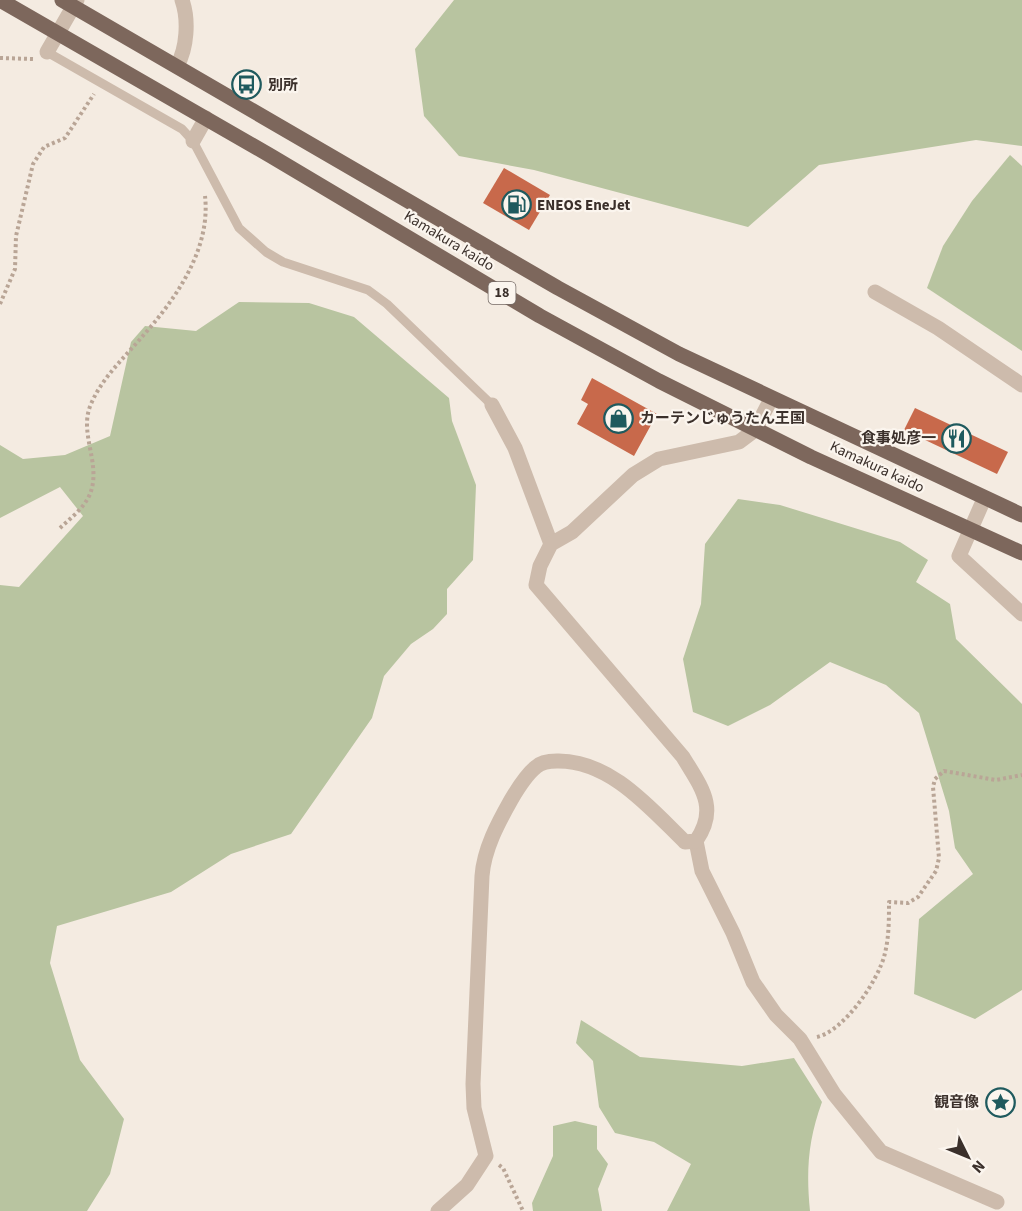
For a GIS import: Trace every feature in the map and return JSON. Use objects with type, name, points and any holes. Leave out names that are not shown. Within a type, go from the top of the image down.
[{"type":"main road","name":"Kamakura kaido","points":[[0,0],[206,118],[540,316],[755,430],[1022,553]]},
{"type":"main road","name":"Kamakura kaido","points":[[70,2],[558,288],[679,354],[1022,515]]},
{"type":"street","points":[[177,66],[184,48],[185,23],[182,0]]},
{"type":"street","points":[[47,52],[58,33],[70,2]]},
{"type":"street","points":[[193,141],[206,118]]},
{"type":"street","points":[[875,292],[938,328],[1022,385]]},
{"type":"street","points":[[771,399],[755,430],[740,442],[726,447],[676,454],[646,466],[572,532],[551,544],[540,566],[536,585],[683,757],[702,788],[708,808],[706,826],[696,841],[702,872],[733,933],[753,982],[776,1015],[800,1039],[834,1094],[881,1152],[997,1202]]},
{"type":"street","points":[[492,405],[515,448],[551,544]]},
{"type":"street","points":[[984,499],[959,556],[1022,614]]},
{"type":"street","points":[[438,1211],[467,1185],[486,1156],[474,1108],[472,1084],[483,866],[484,856],[493,836],[521,784],[537,766],[549,761],[568,761],[585,765],[628,788],[686,842],[696,841]]},
{"type":"lane","points":[[47,52],[182,129],[193,141],[239,228],[266,252],[283,262],[368,290],[387,304],[492,405]]},
{"type":"path","points":[[0,58],[25,61],[38,58],[47,52]]},
{"type":"path","points":[[0,304],[15,269],[16,236],[33,164],[44,147],[65,138],[102,83]]},
{"type":"path","points":[[60,528],[83,505],[91,492],[91,454],[86,430],[90,405],[111,371],[162,313],[183,282],[196,256],[206,210],[204,189]]},
{"type":"path","points":[[800,1039],[823,1035],[841,1024],[880,967],[886,943],[889,902],[908,903],[918,897],[936,872],[939,858],[933,787],[935,779],[944,771],[996,780],[1022,775]]},
{"type":"path","points":[[486,1156],[504,1168],[523,1211]]},
{"type":"green space","points":[[454,0],[1022,0],[1022,146],[976,140],[819,165],[748,227],[534,170],[459,156],[424,116],[415,49]]},
{"type":"green space","points":[[1010,155],[1022,166],[1022,351],[927,288],[943,246],[972,201]]},
{"type":"green space","points":[[239,302],[309,303],[354,317],[449,398],[452,421],[476,485],[473,560],[447,589],[447,614],[433,629],[411,644],[384,676],[372,718],[291,834],[231,854],[171,892],[57,926],[50,963],[80,1060],[124,1119],[110,1174],[87,1211],[0,1211],[0,585],[19,587],[83,516],[60,487],[0,518],[0,445],[23,459],[65,455],[110,436],[131,342],[145,326],[196,331]]},
{"type":"green space","points":[[738,499],[780,505],[900,542],[928,560],[916,582],[950,604],[956,639],[1022,704],[1022,990],[975,1019],[914,994],[919,919],[973,874],[955,848],[949,811],[919,713],[886,685],[830,662],[770,705],[728,726],[693,712],[683,659],[701,604],[705,544]]},
{"type":"green space","points":[[581,1020],[640,1057],[742,1066],[794,1058],[822,1102],[809,1156],[810,1211],[667,1211],[691,1164],[654,1142],[615,1133],[599,1107],[593,1061],[576,1043]]},
{"type":"green space","points":[[575,1121],[597,1126],[597,1149],[608,1164],[598,1189],[602,1211],[533,1211],[532,1203],[553,1156],[553,1126]]},
{"type":"building","points":[[504,168],[550,195],[529,230],[483,203]]},
{"type":"building","points":[[592,378],[657,414],[634,456],[577,424],[588,404],[581,400]]},
{"type":"building","points":[[915,408],[1008,452],[997,474],[904,430]]},
{"type":"place","name":"別所","points":[[247,85]]},
{"type":"place","name":"ENEOS EneJet","points":[[516,205]]},
{"type":"place","name":"カーテンじゅうたん王国","points":[[619,418]]},
{"type":"place","name":"食事処彦一","points":[[957,438]]},
{"type":"place","name":"観音像","points":[[1000,1102]]}]
